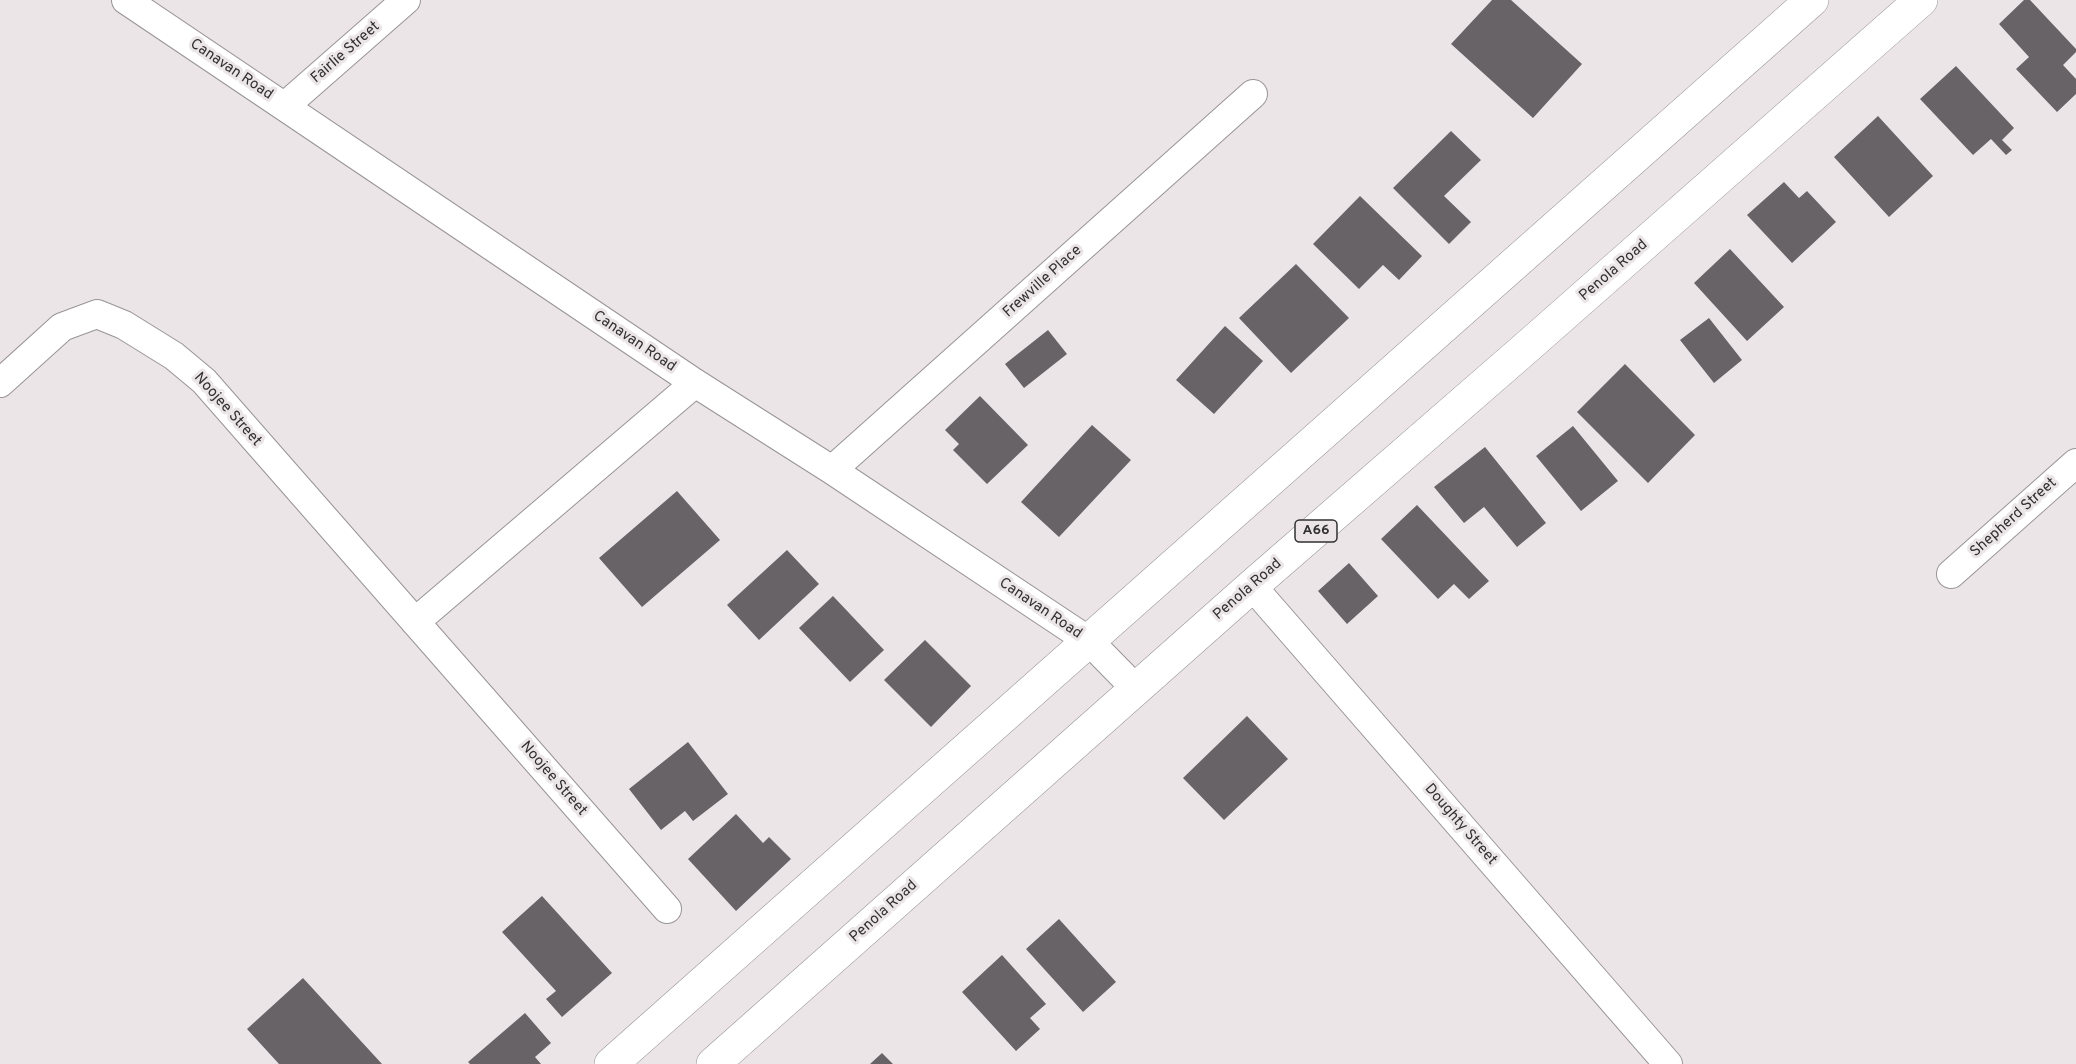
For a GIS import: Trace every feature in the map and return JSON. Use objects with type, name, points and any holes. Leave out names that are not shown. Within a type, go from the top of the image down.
[{"type":"highway","points":[[610,1064],[1812,0]]},
{"type":"highway","name":"Penola Road","points":[[713,1064],[1252,586],[1536,340],[1921,0]]},
{"type":"street","name":"Canavan Road","points":[[126,0],[695,383],[832,470],[1089,641],[1136,689]]},
{"type":"street","name":"Fairlie Street","points":[[285,106],[406,0]]},
{"type":"street","name":"Frewville Place","points":[[832,470],[1253,94]]},
{"type":"street","name":"Noojee Street","points":[[0,383],[62,327],[97,314],[124,325],[174,356],[204,381],[667,909]]},
{"type":"street","points":[[415,622],[695,383]]},
{"type":"street","name":"Shepherd Street","points":[[1951,573],[2076,463]]},
{"type":"street","name":"Doughty Street","points":[[1252,586],[1668,1064]]},
{"type":"building","points":[[1492,0],[1511,0],[1582,64],[1533,118],[1451,44]]},
{"type":"building","points":[[2024,0],[2030,0],[2076,49],[2076,52],[2063,65],[2076,79],[2076,94],[2057,112],[2016,69],[2029,57],[1999,24]]},
{"type":"building","points":[[1956,66],[2014,128],[2002,140],[2012,150],[2006,155],[1991,139],[1973,155],[1920,99]]},
{"type":"building","points":[[1878,116],[1933,176],[1889,217],[1834,157]]},
{"type":"building","points":[[1451,131],[1481,160],[1444,196],[1471,222],[1449,244],[1393,188]]},
{"type":"building","points":[[1784,182],[1799,198],[1807,191],[1836,222],[1792,263],[1747,215]]},
{"type":"building","points":[[1360,196],[1422,256],[1399,280],[1383,265],[1359,289],[1313,244]]},
{"type":"building","points":[[1730,249],[1784,307],[1747,341],[1694,283]]},
{"type":"building","points":[[1296,264],[1349,318],[1291,373],[1239,318]]},
{"type":"building","points":[[1709,318],[1742,360],[1714,383],[1680,340]]},
{"type":"building","points":[[1225,326],[1263,361],[1214,414],[1176,380]]},
{"type":"building","points":[[1048,330],[1067,354],[1024,388],[1005,364]]},
{"type":"building","points":[[1625,364],[1695,435],[1648,483],[1577,412]]},
{"type":"building","points":[[980,396],[1028,445],[987,484],[953,450],[959,444],[945,430]]},
{"type":"building","points":[[1092,425],[1131,460],[1059,537],[1021,502]]},
{"type":"building","points":[[1573,426],[1618,481],[1581,511],[1536,456]]},
{"type":"building","points":[[1485,447],[1546,523],[1517,547],[1484,507],[1464,523],[1434,487]]},
{"type":"building","points":[[677,491],[720,540],[642,607],[599,558]]},
{"type":"building","points":[[1417,505],[1489,581],[1469,599],[1454,584],[1438,599],[1381,539]]},
{"type":"building","points":[[787,550],[819,584],[759,640],[727,605]]},
{"type":"building","points":[[1349,563],[1378,596],[1347,624],[1318,591]]},
{"type":"building","points":[[833,596],[884,650],[850,682],[799,628]]},
{"type":"building","points":[[925,640],[971,686],[931,727],[884,680]]},
{"type":"building","points":[[1247,716],[1288,759],[1224,820],[1183,778]]},
{"type":"building","points":[[688,742],[728,794],[693,821],[685,811],[661,830],[629,789]]},
{"type":"building","points":[[736,814],[763,843],[769,837],[791,859],[736,911],[688,859]]},
{"type":"building","points":[[542,896],[612,973],[562,1017],[546,999],[556,991],[502,932]]},
{"type":"building","points":[[1059,919],[1116,982],[1083,1012],[1026,949]]},
{"type":"building","points":[[1002,955],[1046,1004],[1030,1018],[1040,1029],[1016,1051],[962,992]]},
{"type":"building","points":[[303,978],[382,1064],[279,1064],[247,1029]]},
{"type":"building","points":[[525,1013],[551,1043],[535,1057],[541,1064],[470,1064],[468,1062]]},
{"type":"building","points":[[882,1053],[893,1064],[870,1064]]}]
